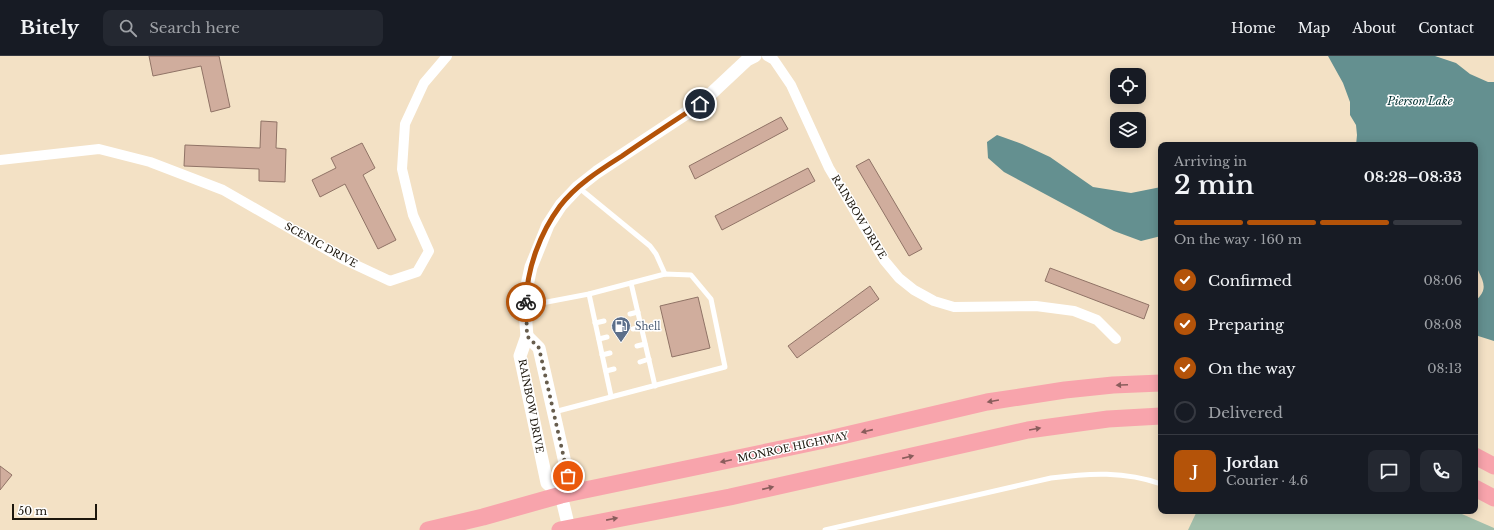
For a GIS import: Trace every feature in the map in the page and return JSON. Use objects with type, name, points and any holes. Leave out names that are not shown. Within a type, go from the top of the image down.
[{"type":"highway","name":"MONROE HIGHWAY","points":[[428,530],[483,517],[561,495],[829,440],[987,402],[1065,390],[1113,385],[1158,383]]},
{"type":"highway","points":[[566,529],[730,497],[1028,430],[1108,419],[1158,416]]},
{"type":"highway","points":[[1478,458],[1494,466]]},
{"type":"highway","points":[[1478,490],[1494,498]]},
{"type":"street","name":"SCENIC DRIVE","points":[[0,160],[99,149],[150,162],[223,190],[343,259],[390,281],[417,272],[429,251],[413,215],[402,169],[405,124],[424,83],[447,56]]},
{"type":"street","name":"RAINBOW DRIVE","points":[[527,336],[539,348],[568,476],[561,495],[547,483],[520,356],[527,336],[526,290],[531,267],[539,244],[548,225],[561,205],[578,187],[700,104],[747,60],[755,56]]},
{"type":"street","name":"RAINBOW DRIVE","points":[[767,56],[774,60],[791,85],[829,168],[884,260],[904,282],[914,290],[934,301],[954,307],[1036,306],[1074,311],[1097,320],[1116,339]]},
{"type":"street","points":[[561,495],[566,529]]},
{"type":"lane","points":[[578,187],[650,246],[656,254],[665,274]]},
{"type":"lane","points":[[526,306],[589,294],[665,274],[691,275],[711,299],[725,367],[611,396],[553,413]]},
{"type":"lane","points":[[631,283],[655,386]]},
{"type":"lane","points":[[589,294],[611,396]]},
{"type":"lane","points":[[630,314],[638,312]]},
{"type":"lane","points":[[596,323],[604,321]]},
{"type":"lane","points":[[633,329],[641,327]]},
{"type":"lane","points":[[599,339],[607,337]]},
{"type":"lane","points":[[637,346],[645,344]]},
{"type":"lane","points":[[602,355],[610,353]]},
{"type":"lane","points":[[640,362],[649,359]]},
{"type":"lane","points":[[606,371],[614,369]]},
{"type":"lane","points":[[825,530],[1051,478],[1087,473],[1111,474],[1135,477],[1158,483]]},
{"type":"green space","points":[[1196,514],[1462,514],[1494,528],[1494,530],[1188,530]]},
{"type":"water","name":"Pierson Lake","points":[[1328,56],[1435,56],[1456,63],[1470,74],[1488,82],[1494,82],[1494,341],[1478,336],[1478,297],[1483,290],[1484,285],[1478,269],[1478,142],[1356,142],[1356,125],[1350,115],[1350,102],[1343,83]]},
{"type":"water","points":[[997,135],[1022,144],[1050,157],[1093,187],[1131,193],[1158,188],[1158,237],[1141,241],[1114,231],[1004,172],[988,158],[987,142]]},
{"type":"building","points":[[149,56],[219,56],[230,107],[211,112],[201,66],[153,76]]},
{"type":"building","points":[[781,117],[788,129],[695,179],[689,166]]},
{"type":"building","points":[[261,121],[277,122],[276,148],[286,149],[285,182],[259,181],[259,169],[184,166],[185,145],[260,148]]},
{"type":"building","points":[[362,143],[375,168],[363,175],[396,240],[378,249],[345,184],[320,197],[312,180],[336,168],[331,158]]},
{"type":"building","points":[[869,159],[922,249],[909,256],[856,166]]},
{"type":"building","points":[[808,168],[815,181],[722,230],[715,216]]},
{"type":"building","points":[[1050,268],[1149,305],[1144,319],[1045,281]]},
{"type":"building","points":[[870,286],[879,299],[797,358],[788,346]]},
{"type":"building","points":[[698,297],[710,348],[672,357],[660,306]]},
{"type":"building","points":[[0,466],[12,475],[0,490]]},
{"type":"way so far","points":[[526,302],[525,312],[527,336],[539,348],[568,476]]},
{"type":"place","name":"Shell","points":[[621,343]]},
{"type":"route","points":[[526,302],[526,290],[531,267],[539,244],[548,225],[561,205],[578,187],[597,172],[700,104]]}]
